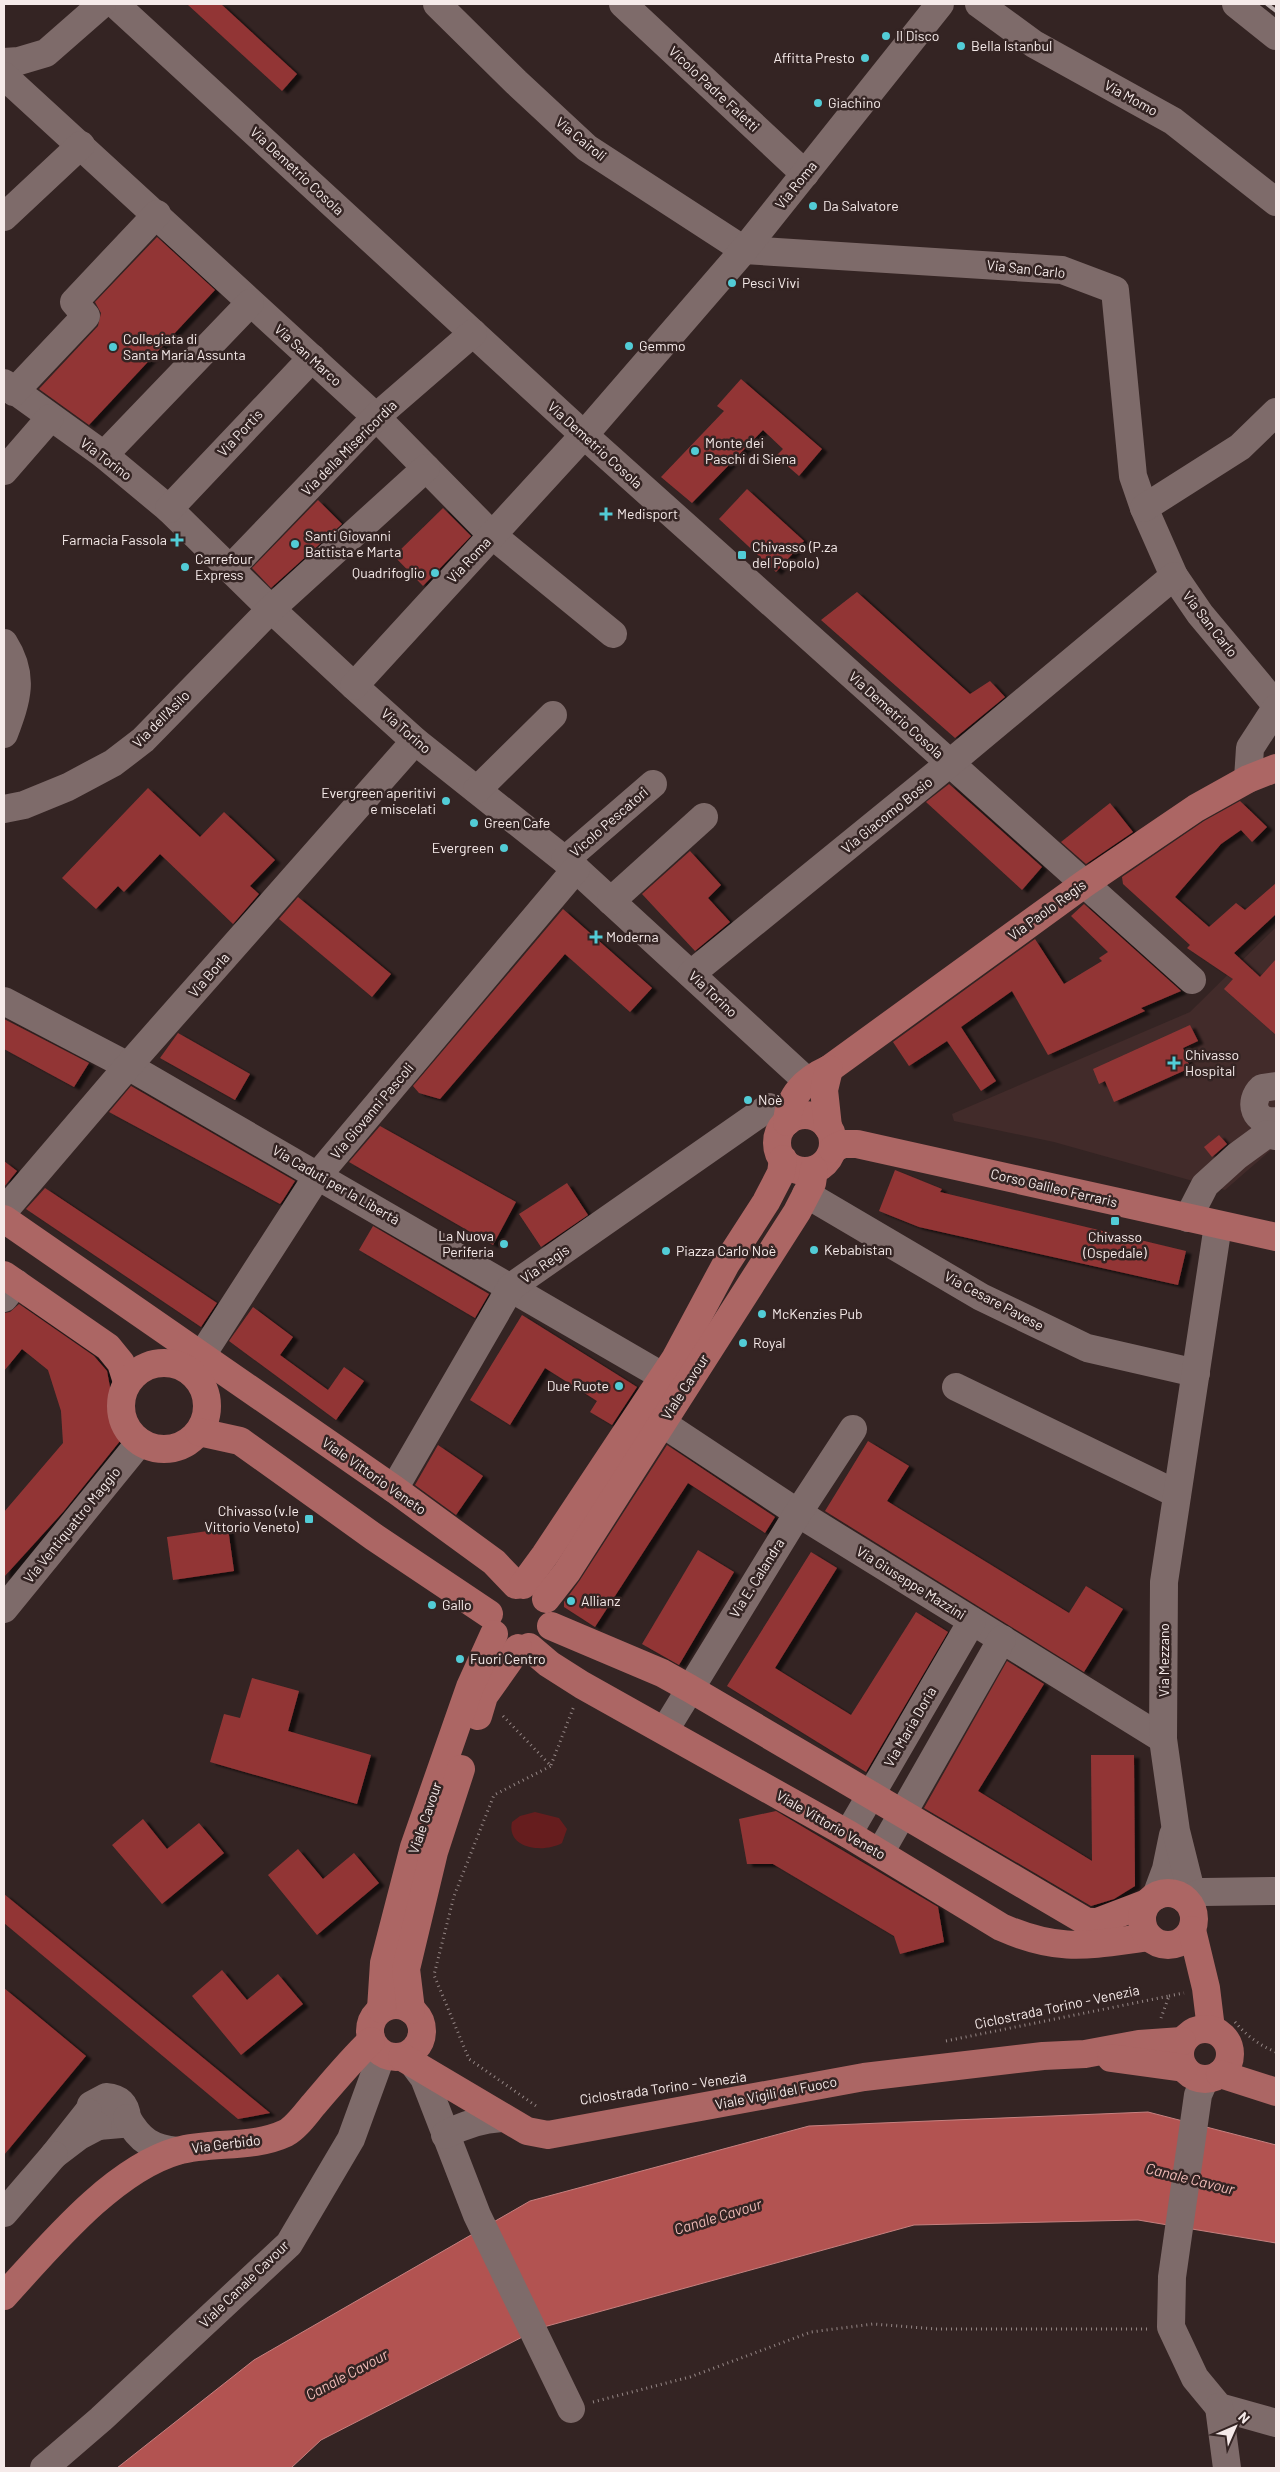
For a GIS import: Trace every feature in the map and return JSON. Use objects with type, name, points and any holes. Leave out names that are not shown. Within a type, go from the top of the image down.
[{"type":"main road","name":"Via Paolo Regis","points":[[783,1159],[778,1144],[782,1129],[778,1114],[788,1110],[794,1098],[818,1075],[1084,884],[1196,808],[1248,778],[1276,768]]},
{"type":"main road","points":[[818,1075],[824,1090],[830,1138]]},
{"type":"main road","points":[[778,1114],[795,1118],[813,1116],[830,1138]]},
{"type":"main road","name":"Viale Cavour","points":[[546,1598],[567,1572],[662,1423],[810,1182],[826,1162],[830,1138]]},
{"type":"main road","name":"Corso Galileo Ferraris","points":[[830,1138],[843,1144],[857,1144],[1276,1237]]},
{"type":"main road","points":[[783,1159],[810,1182]]},
{"type":"main road","name":"Viale Cavour","points":[[520,1585],[545,1555],[664,1377],[726,1264],[766,1202],[781,1173],[783,1159]]},
{"type":"main road","points":[[4,1219],[164,1330],[194,1368],[205,1390],[208,1412],[199,1432],[189,1441],[178,1447],[164,1449],[140,1442],[130,1432],[122,1414],[122,1394],[127,1382],[143,1367],[154,1363],[175,1363],[194,1368]]},
{"type":"main road","points":[[8,1285],[108,1347],[122,1364],[127,1382]]},
{"type":"main road","name":"Viale Vittorio Veneto","points":[[194,1368],[227,1372],[394,1489],[494,1562],[520,1585]]},
{"type":"main road","points":[[199,1432],[240,1441],[492,1624]]},
{"type":"main road","points":[[520,1585],[532,1587],[546,1598],[552,1616],[551,1626],[538,1643],[524,1648],[500,1641],[492,1624],[492,1604],[497,1595],[506,1588],[520,1585]]},
{"type":"main road","name":"Viale Cavour","points":[[381,2009],[384,1963],[414,1847],[492,1624]]},
{"type":"main road","points":[[551,1626],[594,1646],[662,1673],[1087,1922],[1097,1922],[1169,1893],[1185,1899]]},
{"type":"main road","name":"Viale Cavour","points":[[411,2010],[406,1969],[434,1852],[484,1696],[524,1648]]},
{"type":"main road","name":"Viale Vittorio Veneto","points":[[524,1648],[582,1685],[848,1834],[1001,1926],[1024,1937],[1050,1944],[1076,1946],[1157,1941]]},
{"type":"main road","name":"Via Mezzano","points":[[1185,1899],[1194,1914],[1192,1930],[1206,1988],[1203,2031],[1179,2052],[1205,2074]]},
{"type":"main road","name":"Via Mezzano","points":[[1151,1900],[1142,1912],[1142,1921],[1157,1941]]},
{"type":"main road","points":[[1157,1941],[1178,1943],[1192,1930]]},
{"type":"main road","points":[[1157,1941],[1185,1970],[1193,1984],[1194,2012],[1203,2031],[1217,2031],[1226,2040],[1205,2074]]},
{"type":"main road","points":[[389,2005],[398,2005],[411,2010],[419,2020],[422,2037],[415,2050],[392,2053],[371,2023],[381,2009],[389,2005]]},
{"type":"main road","name":"Viale Vigili del Fuoco","points":[[392,2053],[476,2100],[502,2118],[527,2131],[548,2135],[864,2077],[1043,2056],[1085,2054],[1152,2043],[1203,2031]]},
{"type":"main road","name":"Viale Vigili del Fuoco","points":[[422,2037],[476,2100]]},
{"type":"main road","name":"Via Gerbido","points":[[4,2296],[62,2233],[128,2176],[159,2158],[178,2151],[201,2146],[268,2139],[288,2132],[392,2053]]},
{"type":"main road","name":"Viale Vigili del Fuoco","points":[[1085,2054],[1276,2087]]},
{"type":"main road","name":"Viale Vigili del Fuoco","points":[[1205,2074],[1276,2092]]},
{"type":"street","points":[[4,62],[19,61],[46,53],[102,4]]},
{"type":"street","name":"Via Demetrio Cosola","points":[[115,4],[584,435],[1192,980]]},
{"type":"street","name":"Via Cairoli","points":[[438,4],[516,82],[587,148],[744,250]]},
{"type":"street","name":"Vicolo Padre Faletti","points":[[623,4],[805,174]]},
{"type":"street","name":"Via Roma","points":[[354,686],[584,435],[744,250],[940,4]]},
{"type":"street","name":"Via Momo","points":[[979,4],[1034,44],[1173,121],[1276,202]]},
{"type":"street","points":[[1236,4],[1276,36]]},
{"type":"street","name":"Via San Marco","points":[[4,76],[81,144],[250,303],[376,417],[492,535],[613,634]]},
{"type":"street","points":[[4,216],[81,144]]},
{"type":"street","points":[[9,388],[86,316],[74,302],[157,214]]},
{"type":"street","name":"Via San Carlo","points":[[744,250],[1062,270],[1115,290],[1133,476],[1144,508],[1174,576],[1200,614],[1276,707]]},
{"type":"street","points":[[104,455],[250,303]]},
{"type":"street","name":"Via della Misericordia","points":[[230,569],[376,417],[473,333]]},
{"type":"street","name":"Via Portis","points":[[169,509],[312,358]]},
{"type":"street","name":"Via Torino","points":[[9,388],[104,455],[169,509],[271,609],[415,740],[570,864],[691,974],[818,1075]]},
{"type":"street","points":[[1144,508],[1240,447],[1276,412]]},
{"type":"street","points":[[4,471],[50,418]]},
{"type":"street","name":"Via dell'Asilo","points":[[4,809],[24,805],[68,787],[113,763],[143,740],[271,609],[426,468]]},
{"type":"street","name":"Via Giacomo Bosio","points":[[691,974],[950,764],[1174,576]]},
{"type":"street","points":[[4,643],[12,656],[17,676],[13,708],[4,734]]},
{"type":"street","points":[[1248,778],[1250,748],[1276,707]]},
{"type":"street","points":[[477,790],[553,715]]},
{"type":"street","name":"Via Borla","points":[[4,1211],[128,1066],[415,740]]},
{"type":"street","name":"Vicolo Pescatori","points":[[570,864],[653,784]]},
{"type":"street","points":[[612,901],[704,817]]},
{"type":"street","name":"Via Giovanni Pascoli","points":[[194,1368],[318,1175],[570,864]]},
{"type":"street","name":"Via Caduti per la Libertà","points":[[4,1001],[128,1066],[664,1377]]},
{"type":"street","points":[[1188,1218],[1205,1185],[1236,1156],[1267,1134],[1271,1125],[1255,1110],[1254,1098],[1262,1088],[1276,1086]]},
{"type":"street","name":"Via Regis","points":[[394,1489],[511,1287],[778,1114]]},
{"type":"street","name":"Via Cesare Pavese","points":[[810,1182],[981,1297],[1086,1348],[1196,1373]]},
{"type":"street","name":"Via Mezzano","points":[[1185,1899],[1189,1883],[1175,1826],[1164,1738],[1164,1582],[1218,1225]]},
{"type":"street","points":[[956,1388],[1177,1494]]},
{"type":"street","name":"Via Giuseppe Mazzini","points":[[662,1423],[798,1513],[1164,1738]]},
{"type":"street","name":"Via E. Calandra","points":[[665,1730],[798,1513],[853,1429]]},
{"type":"street","name":"Via Ventiquattro Maggio","points":[[4,1609],[140,1442]]},
{"type":"street","name":"Via Maria Doria","points":[[848,1834],[972,1621]]},
{"type":"street","points":[[880,1853],[1002,1639]]},
{"type":"street","name":"Via Mezzano","points":[[1151,1900],[1166,1869],[1175,1826]]},
{"type":"street","points":[[1185,1899],[1203,1892],[1276,1891]]},
{"type":"street","points":[[392,2053],[424,2078],[452,2131],[477,2215],[571,2409]]},
{"type":"street","name":"Viale Canale Cavour","points":[[44,2468],[101,2419],[289,2244],[352,2139],[392,2053]]},
{"type":"street","points":[[1205,2074],[1172,2277],[1171,2327],[1195,2378],[1219,2407],[1227,2468]]},
{"type":"street","points":[[452,2131],[469,2118],[476,2100]]},
{"type":"street","points":[[452,2131],[487,2119],[502,2118]]},
{"type":"street","points":[[107,2120],[133,2130],[158,2149],[178,2151]]},
{"type":"street","points":[[4,2213],[54,2155],[107,2120]]},
{"type":"street","points":[[107,2120],[125,2134],[131,2149],[128,2176]]},
{"type":"street","points":[[1219,2407],[1276,2423]]},
{"type":"path","points":[[484,1696],[550,1766],[494,1795],[454,1896],[434,1976],[470,2059],[543,2110]]},
{"type":"path","name":"Ciclostrada Torino - Venezia","points":[[943,2042],[1168,1996],[1152,2043]]},
{"type":"path","points":[[1203,2031],[1242,2030],[1264,2048],[1276,2052]]},
{"type":"path","points":[[571,2409],[690,2377],[812,2332],[873,2324],[936,2329],[1073,2327],[1120,2330],[1171,2327]]},
{"type":"shaded area","name":"Chivasso Hospital","points":[[1276,927],[1276,1150],[1271,1150],[1225,1190],[1054,1142],[954,1121],[952,1114],[1190,1012]]},
{"type":"shaded area","points":[[535,1812],[559,1818],[567,1829],[562,1843],[546,1848],[537,1848],[521,1844],[515,1838],[512,1831],[512,1822],[520,1816]]},
{"type":"water","name":"Canale Cavour","points":[[1148,2112],[1276,2145],[1276,2243],[1138,2220],[914,2225],[540,2328],[321,2440],[291,2468],[117,2468],[254,2360],[530,2201],[809,2126]]},
{"type":"building","points":[[187,4],[221,4],[297,74],[282,91]]},
{"type":"building","name":"Collegiata di Santa Maria Assunta","points":[[157,237],[215,290],[89,425],[39,389],[98,326],[101,313],[95,302]]},
{"type":"building","points":[[741,379],[822,449],[799,476],[776,456],[783,449],[763,430],[692,503],[661,477],[724,411],[717,406]]},
{"type":"building","points":[[747,489],[804,541],[776,572],[719,519]]},
{"type":"building","points":[[318,500],[342,524],[271,588],[252,568]]},
{"type":"building","points":[[443,508],[471,536],[423,586],[394,556]]},
{"type":"building","points":[[857,592],[970,694],[990,681],[1005,697],[955,738],[821,620]]},
{"type":"building","points":[[949,784],[1042,867],[1022,890],[926,802]]},
{"type":"building","points":[[148,788],[200,837],[224,812],[275,860],[250,886],[259,894],[233,924],[160,854],[124,892],[118,886],[96,909],[62,878]]},
{"type":"building","points":[[1240,801],[1267,827],[1252,842],[1241,830],[1221,844],[1175,897],[1209,927],[1236,903],[1245,910],[1276,883],[1276,914],[1234,953],[1260,977],[1276,959],[1276,1035],[1224,989],[1233,979],[1187,948],[1190,945],[1123,884],[1122,877],[1204,821]]},
{"type":"building","points":[[1110,803],[1133,832],[1086,864],[1061,842]]},
{"type":"building","points":[[690,851],[721,885],[708,898],[730,922],[695,951],[642,894]]},
{"type":"building","points":[[298,897],[391,974],[372,997],[279,919]]},
{"type":"building","points":[[1084,904],[1181,991],[1141,1008],[1145,1011],[1048,1055],[1012,991],[961,1027],[996,1081],[981,1091],[947,1041],[909,1066],[893,1042],[1035,939],[1064,984],[1102,961],[1099,958],[1108,952],[1071,916]]},
{"type":"building","points":[[563,909],[652,988],[630,1012],[565,954],[440,1099],[419,1093],[413,1086]]},
{"type":"building","points":[[4,1019],[89,1063],[74,1087],[4,1049]]},
{"type":"building","points":[[1190,1025],[1198,1041],[1183,1048],[1190,1068],[1114,1102],[1105,1081],[1099,1084],[1093,1069]]},
{"type":"building","points":[[178,1033],[250,1074],[235,1100],[160,1058]]},
{"type":"building","points":[[131,1086],[295,1181],[280,1204],[109,1112]]},
{"type":"building","points":[[380,1126],[516,1202],[493,1245],[349,1162]]},
{"type":"building","points":[[1219,1135],[1227,1144],[1212,1157],[1204,1147]]},
{"type":"building","points":[[4,1161],[17,1171],[4,1187]]},
{"type":"building","points":[[895,1170],[942,1189],[940,1192],[1186,1251],[1178,1285],[919,1227],[879,1211]]},
{"type":"building","points":[[567,1183],[588,1215],[541,1247],[519,1214]]},
{"type":"building","points":[[45,1188],[217,1303],[201,1327],[26,1209]]},
{"type":"building","points":[[373,1226],[489,1294],[475,1318],[359,1250]]},
{"type":"building","points":[[19,1304],[94,1356],[107,1371],[120,1441],[63,1512],[4,1577],[4,1512],[63,1443],[61,1411],[48,1370],[22,1349],[4,1371],[4,1313],[10,1312]]},
{"type":"building","points":[[253,1307],[293,1337],[280,1355],[328,1390],[344,1367],[364,1381],[336,1420],[229,1341]]},
{"type":"building","points":[[522,1315],[637,1387],[612,1425],[590,1412],[597,1401],[545,1368],[510,1425],[470,1400]]},
{"type":"building","points":[[868,1441],[909,1466],[887,1501],[1069,1613],[1086,1586],[1123,1609],[1084,1672],[825,1511]]},
{"type":"building","points":[[438,1445],[483,1476],[456,1515],[415,1485]]},
{"type":"building","points":[[667,1445],[775,1517],[765,1533],[688,1483],[595,1627],[564,1607],[564,1602]]},
{"type":"building","points":[[228,1528],[234,1571],[173,1580],[167,1537]]},
{"type":"building","points":[[698,1550],[734,1572],[679,1665],[642,1644]]},
{"type":"building","points":[[811,1552],[837,1568],[775,1668],[851,1715],[916,1612],[948,1632],[866,1772],[727,1686]]},
{"type":"building","points":[[1007,1661],[1044,1684],[978,1791],[1092,1861],[1091,1755],[1134,1755],[1135,1886],[1114,1899],[1091,1906],[924,1808]]},
{"type":"building","points":[[252,1678],[299,1691],[288,1731],[371,1755],[357,1804],[210,1762],[224,1714],[240,1718]]},
{"type":"building","points":[[776,1811],[938,1907],[944,1942],[900,1954],[894,1936],[773,1864],[747,1864],[739,1819]]},
{"type":"building","points":[[143,1819],[167,1849],[199,1823],[224,1853],[162,1904],[112,1845]]},
{"type":"building","points":[[298,1849],[323,1879],[354,1853],[379,1883],[317,1935],[268,1875]]},
{"type":"building","points":[[4,1894],[270,2113],[238,2119],[4,1923]]},
{"type":"building","points":[[222,1970],[247,2000],[278,1974],[303,2004],[241,2055],[192,1996]]},
{"type":"building","points":[[4,1988],[86,2056],[4,2155]]},
{"type":"railway","points":[[1267,4],[1276,11]]},
{"type":"place","name":"Il Disco","points":[[886,36]]},
{"type":"place","name":"Bella Istanbul","points":[[961,46]]},
{"type":"place","name":"Affitta Presto","points":[[865,58]]},
{"type":"place","name":"Giachino","points":[[818,103]]},
{"type":"place","name":"Da Salvatore","points":[[813,206]]},
{"type":"place","name":"Pesci Vivi","points":[[732,283]]},
{"type":"place","name":"Gemmo","points":[[629,346]]},
{"type":"place","name":"Collegiata di Santa Maria Assunta","points":[[113,347]]},
{"type":"place","name":"Monte dei Paschi di Siena","points":[[695,451]]},
{"type":"place","name":"Medisport","points":[[606,514]]},
{"type":"place","name":"Farmacia Fassola","points":[[177,540]]},
{"type":"place","name":"Santi Giovanni Battista e Marta","points":[[295,544]]},
{"type":"place","name":"Chivasso (P.za del Popolo)","points":[[742,555]]},
{"type":"place","name":"Carrefour Express","points":[[185,567]]},
{"type":"place","name":"Quadrifoglio","points":[[435,573]]},
{"type":"place","name":"Evergreen aperitivi e miscelati","points":[[446,801]]},
{"type":"place","name":"Green Cafe","points":[[474,823]]},
{"type":"place","name":"Evergreen","points":[[504,848]]},
{"type":"place","name":"Moderna","points":[[596,937]]},
{"type":"place","name":"Chivasso Hospital","points":[[1174,1063]]},
{"type":"place","name":"Noè","points":[[748,1100]]},
{"type":"place","name":"Chivasso (Ospedale)","points":[[1115,1221]]},
{"type":"place","name":"La Nuova Periferia","points":[[504,1244]]},
{"type":"place","name":"Kebabistan","points":[[814,1250]]},
{"type":"place","name":"Piazza Carlo Noè","points":[[666,1251]]},
{"type":"place","name":"McKenzies Pub","points":[[762,1314]]},
{"type":"place","name":"Royal","points":[[743,1343]]},
{"type":"place","name":"Due Ruote","points":[[619,1386]]},
{"type":"place","name":"Chivasso (v.le Vittorio Veneto)","points":[[309,1519]]},
{"type":"place","name":"Allianz","points":[[571,1601]]},
{"type":"place","name":"Gallo","points":[[432,1605]]},
{"type":"place","name":"Fuori Centro","points":[[460,1659]]}]
